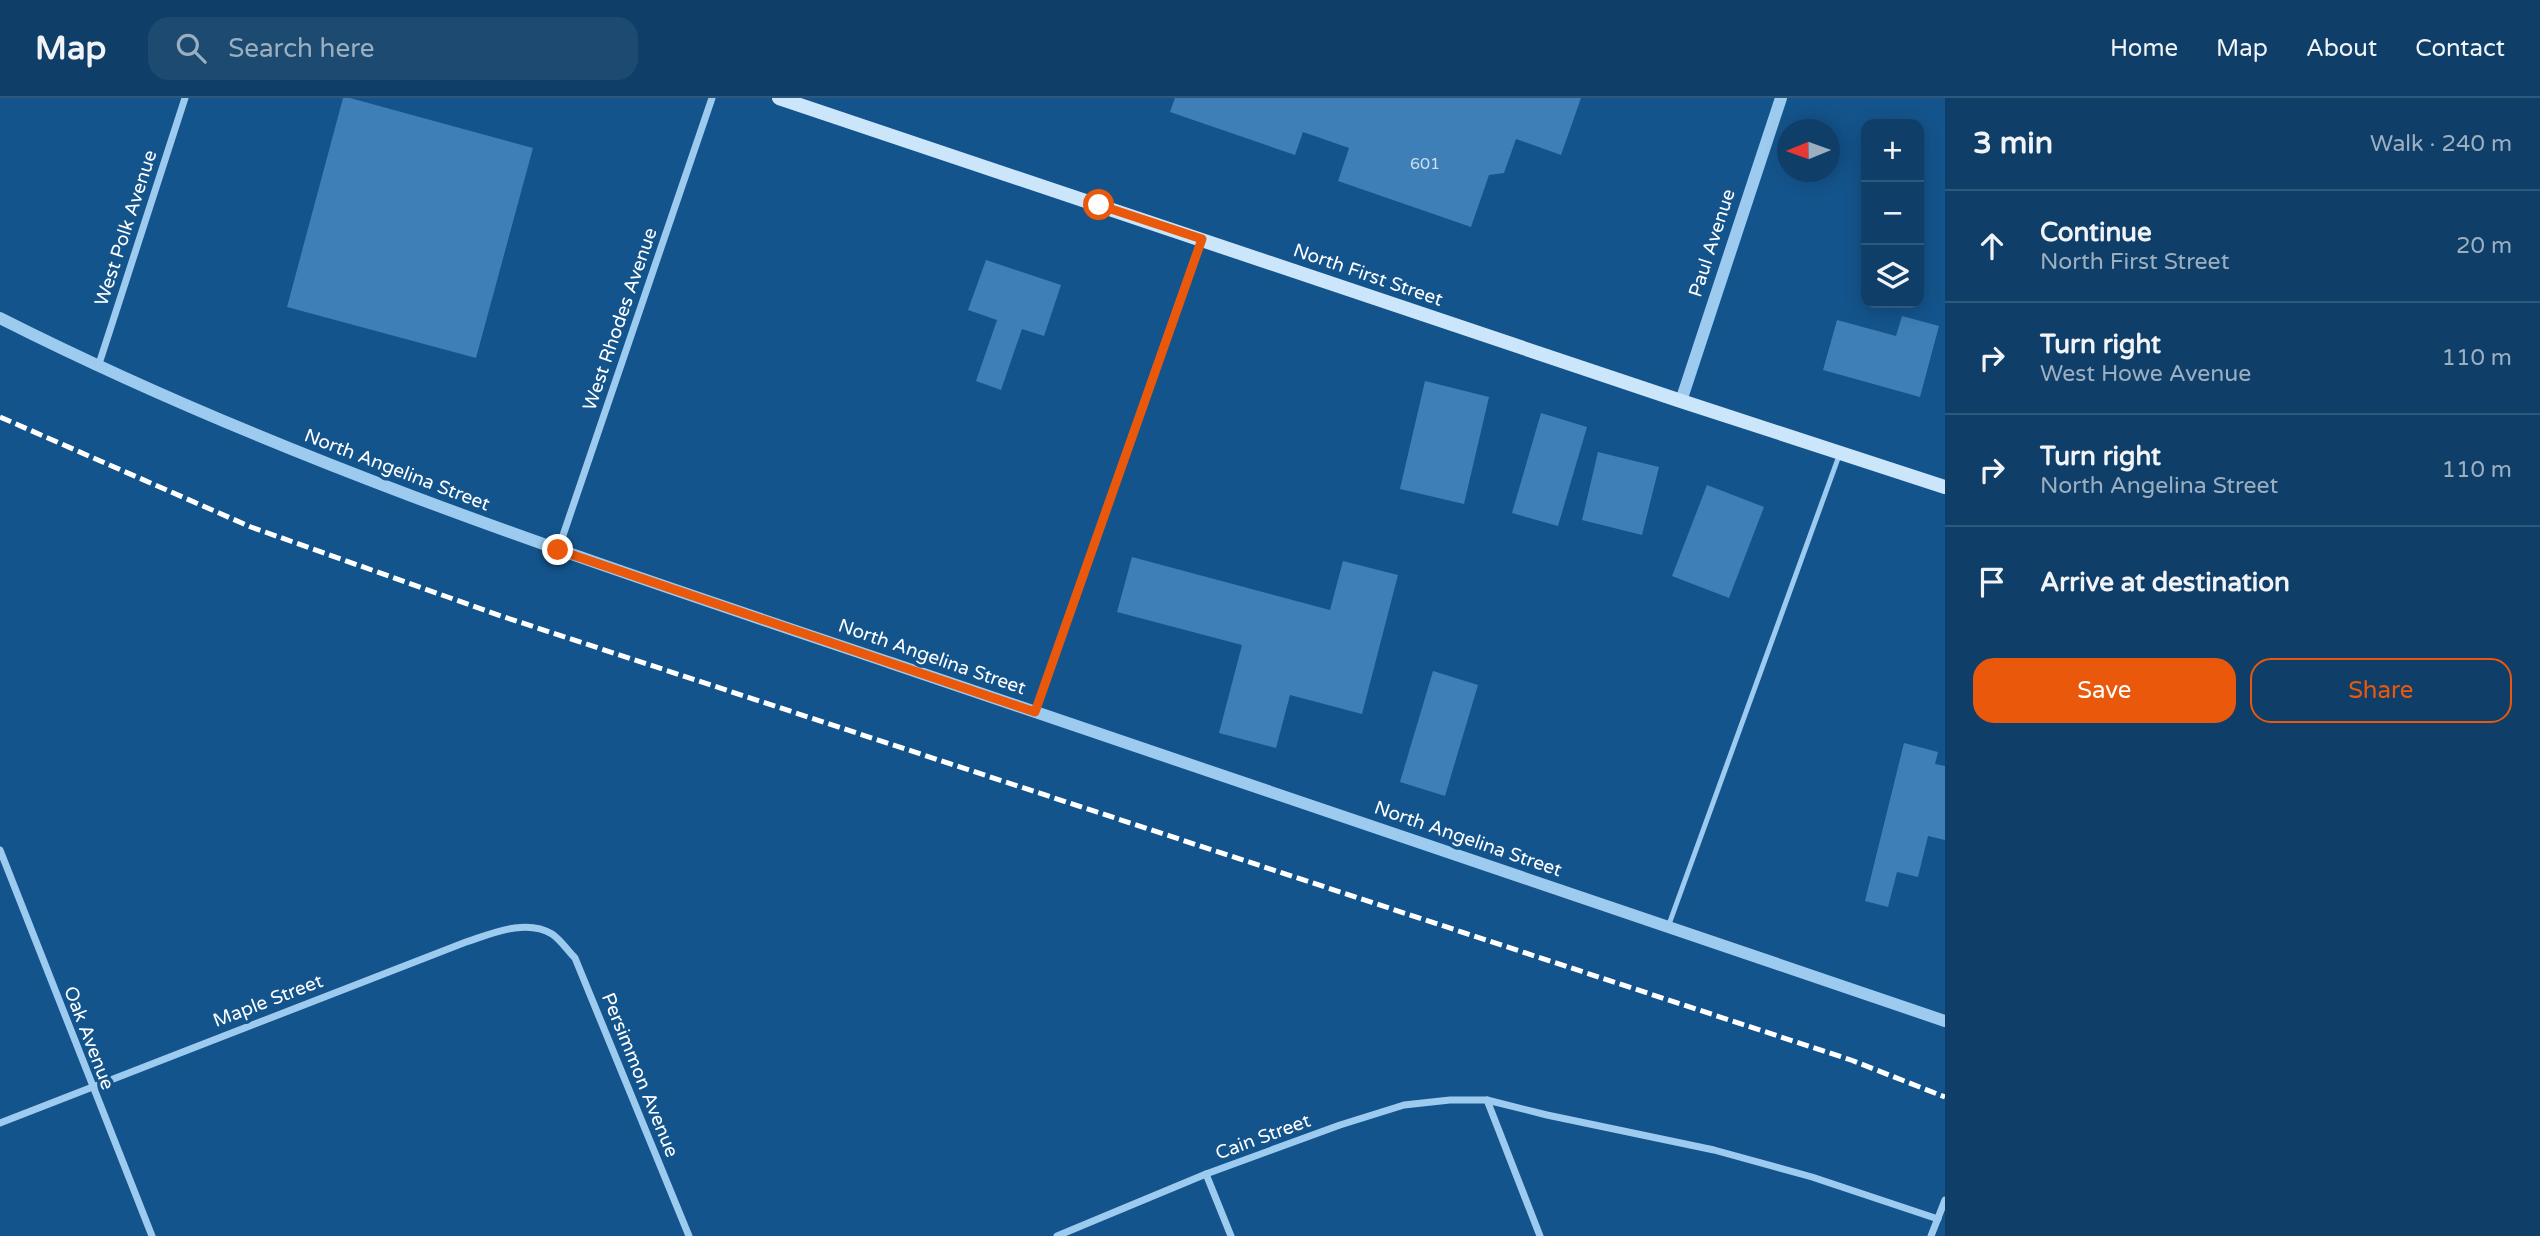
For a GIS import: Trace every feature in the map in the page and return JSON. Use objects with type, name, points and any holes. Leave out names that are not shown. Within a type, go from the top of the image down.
[{"type":"main road","name":"North First Street","points":[[779,98],[1945,487]]},
{"type":"street","name":"West Polk Avenue","points":[[98,368],[185,98]]},
{"type":"street","name":"West Rhodes Avenue","points":[[558,550],[712,98]]},
{"type":"street","name":"Paul Avenue","points":[[1681,401],[1781,98]]},
{"type":"street","points":[[1035,712],[1202,239]]},
{"type":"street","name":"North Angelina Street","points":[[0,318],[98,368],[302,455],[558,550],[1945,1021]]},
{"type":"street","name":"Oak Avenue","points":[[0,850],[91,1087],[152,1236]]},
{"type":"street","name":"Maple Street","points":[[0,1123],[466,942],[508,928],[530,928],[552,934]]},
{"type":"street","name":"Persimmon Avenue","points":[[552,934],[575,958],[689,1236]]},
{"type":"street","name":"Cain Street","points":[[1057,1236],[1206,1174],[1404,1105],[1450,1100],[1487,1100],[1714,1150],[1812,1177],[1938,1219]]},
{"type":"street","points":[[1487,1100],[1540,1236]]},
{"type":"street","points":[[1206,1174],[1231,1236]]},
{"type":"street","points":[[1931,1236],[1945,1200]]},
{"type":"lane","points":[[1668,927],[1840,453]]},
{"type":"building","points":[[343,98],[533,148],[476,358],[287,307]]},
{"type":"building","points":[[1175,98],[1581,98],[1561,155],[1516,139],[1504,173],[1489,175],[1471,227],[1338,181],[1349,148],[1303,132],[1295,155],[1170,112]]},
{"type":"building","points":[[986,260],[1061,285],[1044,336],[1022,329],[1001,390],[976,381],[997,320],[968,310]]},
{"type":"building","points":[[1902,316],[1939,326],[1920,397],[1823,370],[1837,320],[1896,336]]},
{"type":"building","points":[[1425,381],[1489,397],[1464,504],[1400,489]]},
{"type":"building","points":[[1541,413],[1587,427],[1558,526],[1512,513]]},
{"type":"building","points":[[1598,452],[1659,467],[1642,535],[1582,520]]},
{"type":"building","points":[[1707,485],[1764,507],[1729,598],[1672,576]]},
{"type":"building","points":[[1132,557],[1330,610],[1343,561],[1398,575],[1362,714],[1290,695],[1276,748],[1219,733],[1242,645],[1117,612]]},
{"type":"building","points":[[1433,671],[1478,685],[1445,796],[1400,782]]},
{"type":"building","points":[[1904,743],[1938,752],[1935,764],[1945,766],[1945,840],[1928,836],[1918,877],[1897,872],[1888,907],[1865,901]]},
{"type":"railway","points":[[0,417],[251,527],[501,616],[1851,1060],[1945,1097]]},
{"type":"route","points":[[558,550],[1035,712],[1202,239],[1099,205]]}]
